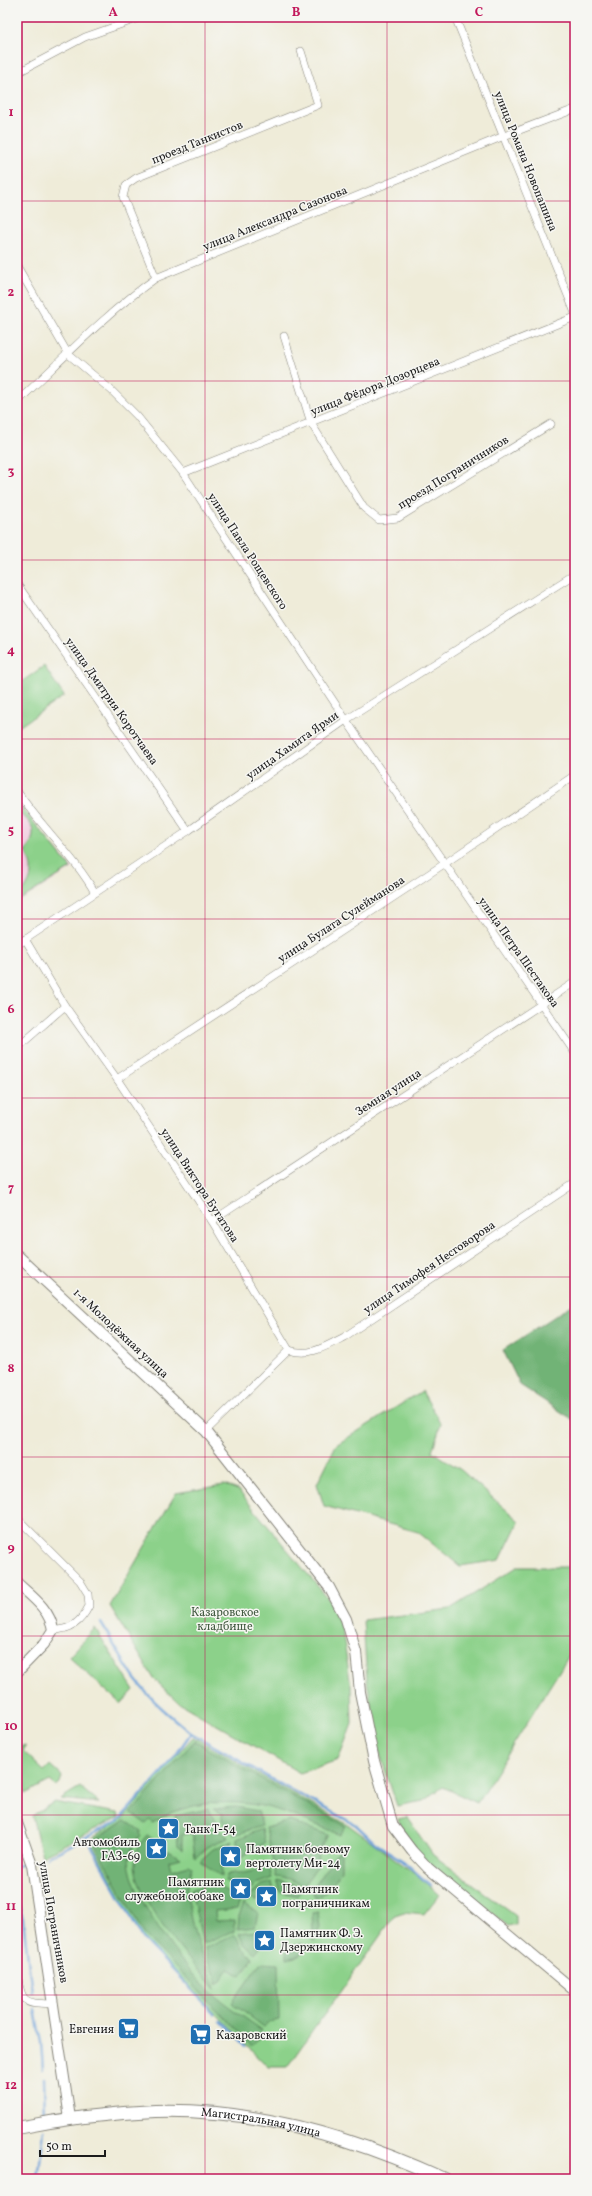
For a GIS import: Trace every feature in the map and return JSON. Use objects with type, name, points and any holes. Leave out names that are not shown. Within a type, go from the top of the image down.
[{"type":"main road","name":"Магистральная улица","points":[[17,2128],[70,2118],[156,2111],[199,2112],[259,2120],[312,2131],[388,2155],[444,2179]]},
{"type":"street","points":[[17,73],[85,37],[128,19],[142,17]]},
{"type":"street","name":"улица Романа Новопашина","points":[[455,17],[575,313]]},
{"type":"street","name":"проезд Танкистов","points":[[156,278],[123,197],[126,185],[136,178],[318,105],[301,51]]},
{"type":"street","name":"улица Александра Сазонова","points":[[17,402],[134,294],[156,278],[504,136],[575,109]]},
{"type":"street","name":"улица Павла Рощевского","points":[[17,266],[68,354],[111,390],[137,416],[183,473],[346,720],[444,864]]},
{"type":"street","name":"улица Фёдора Дозорцева","points":[[183,473],[575,317]]},
{"type":"street","name":"проезд Пограничников","points":[[284,336],[311,423],[364,508],[379,520],[398,518],[551,424]]},
{"type":"street","name":"улица Хамита Ярми","points":[[17,944],[188,831],[346,720],[575,574]]},
{"type":"street","name":"улица Дмитрия Коротчаева","points":[[17,584],[188,831]]},
{"type":"street","name":"улица Булата Сулейманова","points":[[117,1079],[444,864],[575,775]]},
{"type":"street","points":[[17,791],[30,811],[86,878],[95,893]]},
{"type":"street","name":"улица Петра Шестакова","points":[[444,864],[542,1003],[575,1053]]},
{"type":"street","name":"улица Виктора Бугатова","points":[[25,939],[64,1006],[117,1079],[212,1221],[288,1350]]},
{"type":"street","name":"Земная улица","points":[[212,1221],[575,982]]},
{"type":"street","points":[[17,1048],[64,1006]]},
{"type":"street","name":"улица Тимофея Несговорова","points":[[288,1350],[299,1353],[318,1351],[344,1337],[575,1183]]},
{"type":"street","name":"1-я Молодёжная улица","points":[[17,1255],[206,1431],[329,1587],[346,1619],[356,1652],[360,1692],[374,1761],[393,1826],[412,1851],[428,1868],[575,1991]]},
{"type":"street","points":[[206,1431],[288,1350]]},
{"type":"street","points":[[17,1518],[80,1581],[88,1594],[90,1602],[86,1613],[76,1624],[64,1630],[53,1630]]},
{"type":"street","points":[[17,1583],[42,1606],[52,1621],[53,1630],[44,1644],[17,1672]]},
{"type":"street","name":"улица Пограничников","points":[[17,1823],[32,1865],[70,2118]]},
{"type":"street","points":[[17,1972],[22,1994],[25,2000],[30,2003],[54,2004]]},
{"type":"shaded area","points":[[17,800],[27,815],[73,868],[17,903]]},
{"type":"green space","points":[[44,666],[64,696],[17,728],[17,685]]},
{"type":"green space","points":[[22,808],[71,868],[17,902],[17,897],[26,887],[31,876],[30,864],[25,851],[32,841],[33,831],[29,822],[19,814]]},
{"type":"green space","points":[[575,1303],[575,1421],[520,1385],[503,1350]]},
{"type":"green space","points":[[422,1391],[441,1424],[432,1451],[461,1470],[519,1521],[500,1560],[460,1566],[418,1532],[324,1506],[317,1484],[336,1445]]},
{"type":"green space","name":"Казаровское кладбище","points":[[224,1485],[238,1490],[330,1601],[342,1629],[351,1686],[352,1724],[338,1760],[300,1773],[179,1703],[154,1679],[110,1606],[176,1493]]},
{"type":"green space","points":[[517,1567],[573,1567],[575,1569],[575,1646],[477,1803],[443,1787],[423,1801],[397,1806],[379,1751],[367,1681],[363,1620],[450,1609]]},
{"type":"green space","points":[[95,1628],[134,1690],[121,1704],[69,1657]]},
{"type":"green space","points":[[193,1737],[350,1826],[417,1875],[439,1895],[424,1914],[404,1912],[395,1915],[287,2067],[268,2067],[142,1937],[90,1840],[124,1817]]},
{"type":"green space","points":[[194,1741],[346,1826],[340,1835],[274,1809],[244,1803],[212,1803],[196,1806],[166,1815],[153,1823],[150,1820],[146,1824],[131,1813]]},
{"type":"green space","points":[[26,1746],[23,1751],[44,1771],[50,1765],[62,1776],[60,1783],[56,1786],[50,1781],[25,1794],[17,1773],[17,1748]]},
{"type":"green space","points":[[80,1787],[99,1803],[60,1799]]},
{"type":"green space","points":[[54,1802],[118,1813],[119,1817],[42,1856],[32,1816]]},
{"type":"green space","points":[[236,1807],[258,1811],[262,1826],[234,1835],[222,1820],[222,1814],[213,1809]]},
{"type":"green space","points":[[208,1809],[218,1823],[219,1831],[228,1837],[207,1847],[195,1858],[192,1833],[182,1835],[182,1850],[178,1845],[175,1816]]},
{"type":"green space","points":[[407,1817],[433,1855],[516,1916],[516,1924],[508,1926],[425,1860],[406,1837],[398,1819]]},
{"type":"green space","points":[[125,1820],[141,1831],[139,1834],[141,1836],[130,1854],[130,1868],[143,1903],[167,1941],[201,1983],[223,2002],[262,2030],[256,2036],[259,2039],[252,2046],[144,1934],[93,1841]]},
{"type":"green space","points":[[289,1821],[328,1835],[319,1850],[318,1866],[304,1886],[290,1879],[276,1877],[266,1828]]},
{"type":"green space","points":[[262,1829],[265,1843],[238,1859],[237,1839]]},
{"type":"green space","points":[[147,1835],[161,1845],[152,1848],[154,1855],[169,1851],[180,1858],[169,1861],[171,1870],[189,1865],[192,1867],[188,1892],[191,1918],[203,1958],[216,1989],[178,1946],[152,1910],[143,1892],[137,1875],[135,1856],[137,1849]]},
{"type":"green space","points":[[232,1841],[221,1860],[222,1877],[200,1861],[213,1849]]},
{"type":"green space","points":[[341,1847],[341,1871],[326,1892],[316,1898],[311,1890]]},
{"type":"green space","points":[[264,1862],[268,1863],[272,1878],[256,1884],[245,1894],[225,1880],[227,1875],[232,1873],[250,1872]]},
{"type":"green space","points":[[277,1881],[293,1884],[302,1889],[297,1896],[279,1891]]},
{"type":"green space","points":[[213,1882],[240,1901],[237,1909],[215,1911],[216,1921],[235,1920],[235,1930],[203,1944],[191,1890]]},
{"type":"green space","points":[[272,1882],[274,1891],[262,1896],[256,1901],[249,1896],[261,1885]]},
{"type":"green space","points":[[244,1903],[258,1913],[255,1927],[238,1929],[239,1916]]},
{"type":"green space","points":[[318,1912],[320,1927],[314,1941],[310,1938],[313,1932],[312,1913]]},
{"type":"green space","points":[[256,1931],[264,1943],[255,1954],[244,1944],[239,1933]]},
{"type":"green space","points":[[235,1934],[242,1947],[253,1958],[241,1976],[229,1969],[218,1984],[208,1961],[205,1948]]},
{"type":"green space","points":[[301,1943],[308,1949],[295,1957],[286,1959],[286,1951]]},
{"type":"green space","points":[[260,1963],[278,1964],[279,2020],[270,2022],[264,2027],[232,2003]]},
{"type":"waterway","points":[[101,1623],[141,1687],[161,1708],[191,1733]]},
{"type":"waterway","points":[[48,1857],[118,1821],[171,1762],[191,1733],[356,1825],[375,1843],[403,1861],[430,1885]]},
{"type":"waterway","points":[[86,1837],[144,1940],[215,2014]]},
{"type":"waterway","points":[[17,1866],[24,1864]]},
{"type":"waterway","points":[[17,1901],[23,1919],[32,1992]]},
{"type":"waterway","points":[[35,2009],[41,2042],[43,2069]]},
{"type":"waterway","points":[[221,2021],[246,2047]]},
{"type":"waterway","points":[[44,2078],[45,2115]]},
{"type":"waterway","points":[[38,2179],[44,2131]]},
{"type":"place","name":"Танк Т-54","points":[[169,1829]]},
{"type":"place","name":"Автомобиль ГАЗ-69","points":[[156,1849]]},
{"type":"place","name":"Памятник боевому вертолету Ми-24","points":[[230,1856]]},
{"type":"place","name":"Памятник служебной собаке","points":[[240,1889]]},
{"type":"place","name":"Памятник пограничникам","points":[[267,1896]]},
{"type":"place","name":"Памятник Ф. Э. Дзержинскому","points":[[264,1940]]},
{"type":"place","name":"Евгения","points":[[129,2029]]},
{"type":"place","name":"Казаровский","points":[[200,2035]]}]
